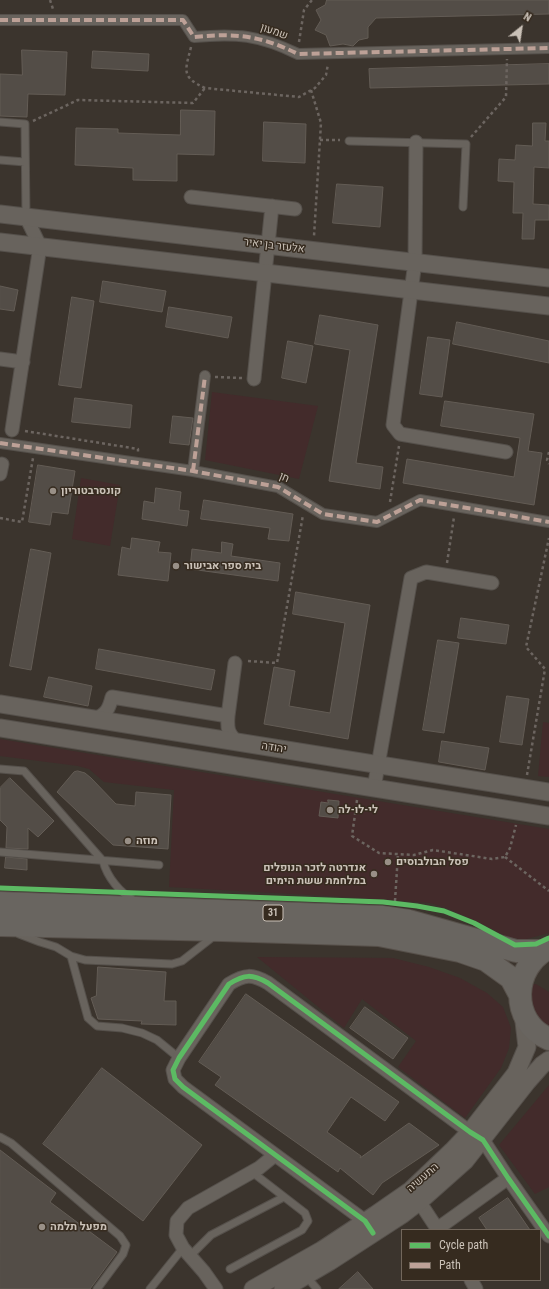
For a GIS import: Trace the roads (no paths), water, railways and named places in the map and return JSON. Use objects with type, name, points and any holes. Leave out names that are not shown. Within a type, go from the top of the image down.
[{"type":"highway","name":"31","points":[[0,903],[382,917],[409,922],[516,951],[545,949]]},
{"type":"highway","name":"31","points":[[0,925],[378,935],[460,951],[486,960],[511,978],[532,1026],[544,1037],[549,1039]]},
{"type":"highway","name":"31","points":[[521,1003],[522,977],[530,962],[545,949]]},
{"type":"street","name":"שמעון","points":[[0,20],[183,20],[194,37],[222,34],[249,36],[279,44],[298,54],[549,48]]},
{"type":"street","points":[[416,142],[415,262],[393,425],[400,434],[506,452]]},
{"type":"street","points":[[191,197],[295,209]]},
{"type":"street","points":[[254,379],[272,206]]},
{"type":"street","name":"אלעזר בן יאיר","points":[[0,214],[549,278]]},
{"type":"street","points":[[12,430],[40,246],[26,217]]},
{"type":"street","points":[[0,242],[549,306]]},
{"type":"street","points":[[0,359],[22,362]]},
{"type":"street","points":[[193,471],[205,376]]},
{"type":"street","name":"חן","points":[[0,443],[193,471],[278,487],[323,514],[377,522],[420,500],[549,522]]},
{"type":"street","points":[[366,787],[377,765],[411,578],[426,572],[492,583]]},
{"type":"street","points":[[236,663],[227,726],[230,735],[237,742]]},
{"type":"street","points":[[94,719],[102,716],[108,711],[112,697],[228,716]]},
{"type":"street","name":"יהודה","points":[[0,704],[549,792]]},
{"type":"street","points":[[0,728],[549,816]]},
{"type":"street","points":[[369,1227],[183,1087],[176,1079],[173,1070],[180,1058],[229,984],[241,977],[256,976],[268,983],[477,1136],[549,1236]]},
{"type":"street","name":"התעשיה","points":[[477,1136],[516,1073],[527,1047],[521,1003]]},
{"type":"street","name":"התעשיה","points":[[253,1289],[322,1250],[369,1227],[403,1214],[434,1169],[477,1136],[542,1065],[549,1060]]},
{"type":"street","points":[[216,1289],[186,1252],[176,1235],[177,1222],[188,1208],[252,1172],[275,1155]]},
{"type":"street","points":[[415,1195],[438,1229],[508,1178]]},
{"type":"street","name":"התעשיה","points":[[282,1289],[329,1262],[369,1227]]},
{"type":"lane","points":[[0,122],[25,124],[26,217]]},
{"type":"lane","points":[[349,141],[466,144],[463,206]]},
{"type":"lane","points":[[0,160],[25,162]]},
{"type":"lane","points":[[0,769],[24,771],[103,861],[106,870],[122,892],[134,900],[164,909]]},
{"type":"lane","points":[[0,852],[159,865]]},
{"type":"lane","points":[[0,925],[56,947],[71,956],[85,960],[172,964],[182,961],[222,930]]},
{"type":"lane","points":[[71,956],[88,1018],[97,1026],[122,1028],[152,1037],[180,1058]]},
{"type":"lane","points":[[0,1137],[11,1143],[120,1236],[126,1245],[123,1254],[97,1289]]},
{"type":"lane","points":[[230,1269],[302,1230],[308,1220],[305,1213],[252,1172]]},
{"type":"lane","points":[[150,1289],[186,1252],[210,1236],[284,1197]]},
{"type":"lane","points":[[306,1276],[317,1289]]},
{"type":"place","name":"קונסרבטוריון","points":[[53,491]]},
{"type":"place","name":"בית ספר אבישור","points":[[176,566]]},
{"type":"place","name":"לי-לו-לה","points":[[330,810]]},
{"type":"place","name":"מוזה","points":[[128,841]]},
{"type":"place","name":"פסל הבולבוסים","points":[[388,862]]},
{"type":"place","name":"אנדרטה לזכר הנופלים במלחמת ששת הימים","points":[[374,874]]},
{"type":"place","name":"מפעל תלמה","points":[[42,1227]]}]
